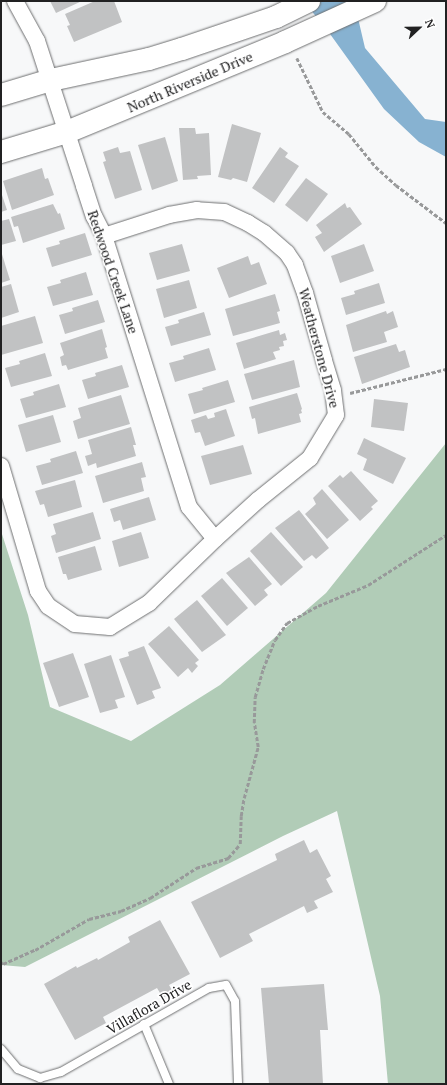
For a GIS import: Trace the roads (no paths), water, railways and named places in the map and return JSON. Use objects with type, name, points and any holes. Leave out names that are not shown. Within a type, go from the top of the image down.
[{"type":"main road","name":"North Riverside Drive","points":[[1,95],[51,80],[148,59],[288,12],[309,1]]},
{"type":"main road","name":"North Riverside Drive","points":[[1,152],[67,132],[296,47],[375,1]]},
{"type":"street","name":"Redwood Creek Lane","points":[[15,1],[37,41],[51,80],[94,216],[104,236],[189,507],[215,539]]},
{"type":"street","name":"Weatherstone Drive","points":[[1,466],[38,591],[48,606],[75,624],[110,628],[150,603],[215,539],[258,500],[310,458],[336,415],[334,397],[305,293],[295,265],[287,254],[264,233],[248,223],[224,212],[197,210],[169,215],[104,236]]},
{"type":"lane","name":"Villaflora Drive","points":[[1,1049],[18,1069],[40,1078],[61,1072],[209,988],[226,985],[235,1001],[238,1084]]},
{"type":"lane","points":[[144,1024],[169,1084]]},
{"type":"water","points":[[303,1],[354,1],[365,48],[425,119],[446,122],[446,157],[419,142],[384,109],[325,27]]}]
